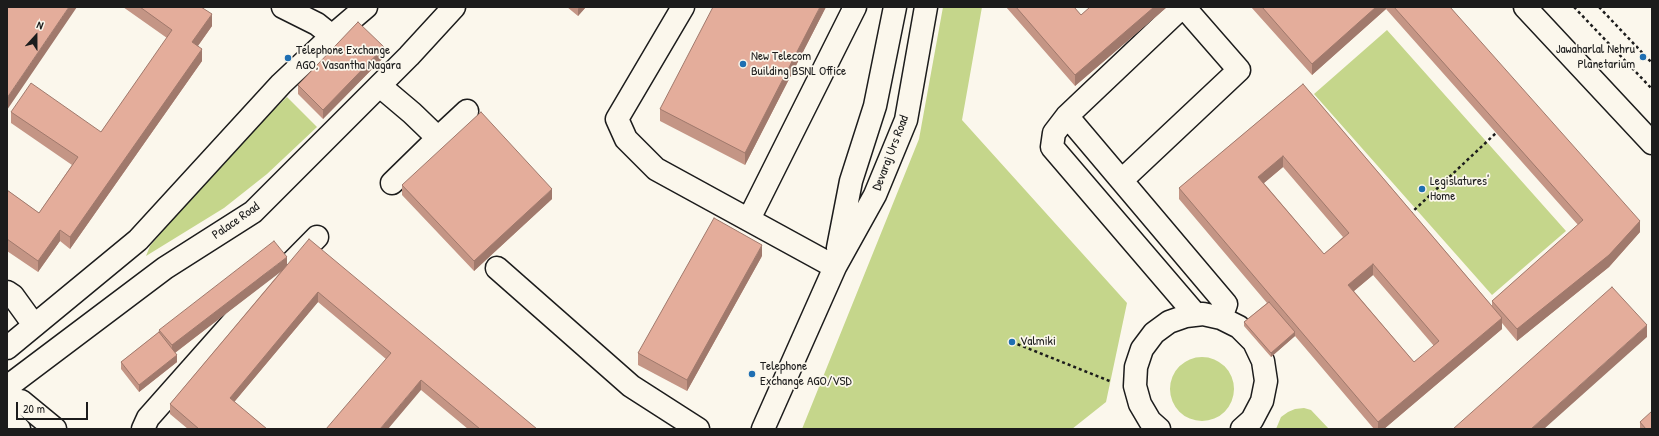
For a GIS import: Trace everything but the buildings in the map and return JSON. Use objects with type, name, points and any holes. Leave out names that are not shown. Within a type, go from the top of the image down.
[{"type":"main road","points":[[284,7],[317,24],[332,36]]},
{"type":"main road","points":[[7,348],[138,240],[281,84],[332,36],[366,7]]},
{"type":"main road","name":"Palace Road","points":[[7,387],[165,268],[253,212],[380,86],[454,7]]},
{"type":"main road","points":[[683,7],[617,119],[626,138],[656,170],[749,219],[835,267]]},
{"type":"main road","points":[[749,219],[855,7]]},
{"type":"main road","name":"Devaraj Urs Road","points":[[835,267],[851,182],[875,106],[895,7]]},
{"type":"main road","name":"Devaraj Urs Road","points":[[763,429],[835,267],[875,195],[906,120],[926,7]]},
{"type":"main road","points":[[1122,180],[1239,70],[1183,7],[1067,116],[1054,133],[1052,147],[1196,315]]},
{"type":"main road","points":[[1525,7],[1652,143]]},
{"type":"main road","points":[[380,86],[412,112],[438,138]]},
{"type":"main road","points":[[392,183],[467,111]]},
{"type":"main road","points":[[1067,116],[1226,304],[1221,318]]},
{"type":"main road","points":[[143,429],[148,418],[234,321],[317,237]]},
{"type":"main road","points":[[497,268],[631,386],[698,429]]},
{"type":"main road","points":[[7,292],[13,296],[34,326]]},
{"type":"main road","points":[[1149,426],[1140,404],[1135,386],[1136,367],[1142,349],[1154,333],[1169,322],[1186,316],[1204,314],[1221,318],[1239,327],[1254,342],[1263,361],[1266,381],[1262,401],[1252,420],[1242,429]]},
{"type":"main road","points":[[7,402],[21,401],[56,429]]},
{"type":"main road","points":[[7,415],[19,429]]},
{"type":"path","points":[[1574,7],[1652,88]]},
{"type":"path","points":[[1599,7],[1652,63]]},
{"type":"path","points":[[1407,217],[1496,133]]},
{"type":"path","points":[[1012,342],[1137,393]]},
{"type":"green space","points":[[943,7],[982,7],[962,120],[1127,303],[1106,402],[1072,429],[802,429],[919,139]]},
{"type":"green space","points":[[1387,30],[1566,231],[1492,295],[1314,94]]},
{"type":"green space","points":[[287,97],[317,127],[267,174],[224,208],[146,256],[150,246],[198,189],[245,137]]},
{"type":"green space","points":[[1202,357],[1220,363],[1228,371],[1234,389],[1228,407],[1220,415],[1202,421],[1184,415],[1176,407],[1170,389],[1176,371],[1184,363]]},
{"type":"green space","points":[[1304,408],[1311,410],[1329,429],[1276,429],[1281,417],[1295,409]]},
{"type":"place","name":"Jawaharlal Nehru Planetarium","points":[[1643,57]]},
{"type":"place","name":"Telephone Exchange AGO, Vasantha Nagara","points":[[288,58]]},
{"type":"place","name":"New Telecom Building BSNL Office","points":[[743,64]]},
{"type":"place","name":"Legislatures' Home","points":[[1422,189]]},
{"type":"place","name":"Valmiki","points":[[1012,342]]},
{"type":"place","name":"Telephone Exchange AGO/VSD","points":[[752,374]]}]
